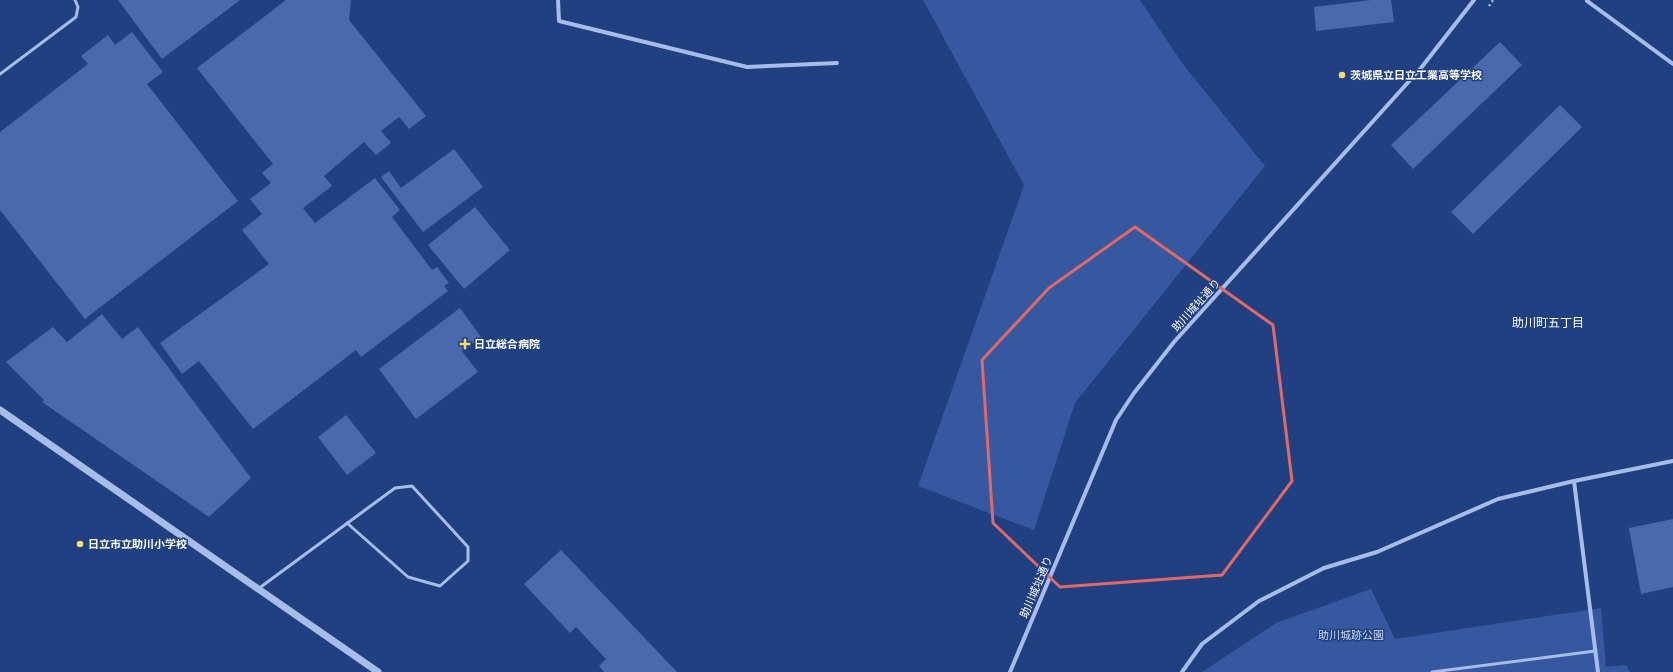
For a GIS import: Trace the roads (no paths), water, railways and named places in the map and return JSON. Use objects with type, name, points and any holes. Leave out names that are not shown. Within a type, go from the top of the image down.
[{"type":"street","points":[[558,0],[559,21],[747,67],[837,63]]},
{"type":"street","name":"助川城址通り","points":[[1010,672],[1116,420],[1134,393],[1174,342],[1421,68],[1474,0]]},
{"type":"street","points":[[1588,0],[1587,1],[1673,64]]},
{"type":"street","points":[[0,410],[378,672]]},
{"type":"street","points":[[1182,672],[1202,644],[1259,601],[1324,568],[1377,552],[1498,499],[1574,481],[1673,461]]},
{"type":"street","points":[[1574,481],[1598,672]]},
{"type":"lane","points":[[0,74],[76,17],[78,8],[75,0]]},
{"type":"lane","points":[[258,589],[346,523],[395,488],[412,486],[468,547],[468,560],[440,586],[408,577],[346,523]]},
{"type":"lane","points":[[1432,672],[1595,652]]},
{"type":"place","name":"茨城県立日立工業高等学校","points":[[1342,75]]},
{"type":"place","name":"日立総合病院","points":[[465,344]]},
{"type":"place","name":"日立市立助川小学校","points":[[80,544]]},
{"type":"district","name":"助川町五丁目","points":[[1548,323]]},
{"type":"park label","name":"助川城跡公園","points":[[1351,635]]}]
